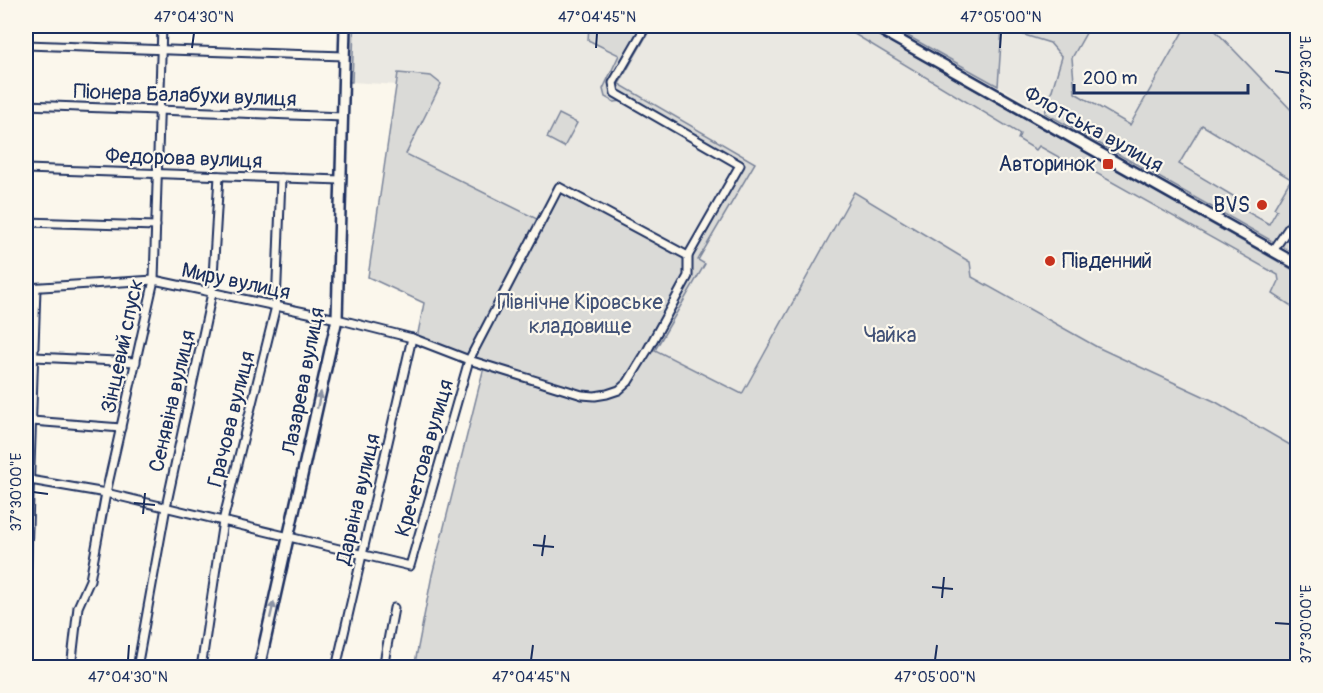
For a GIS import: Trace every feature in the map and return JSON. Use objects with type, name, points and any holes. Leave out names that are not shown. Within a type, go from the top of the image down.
[{"type":"street","name":"Зінцевий спуск","points":[[71,668],[76,615],[90,580],[106,493],[154,280],[162,26]]},
{"type":"street","name":"Лазарева вулиця","points":[[259,668],[337,319],[345,26]]},
{"type":"street","points":[[645,26],[613,83],[615,93],[740,165],[688,256]]},
{"type":"street","name":"Флотська вулиця","points":[[874,26],[1298,265]]},
{"type":"street","points":[[26,45],[344,56]]},
{"type":"street","name":"Піонера Балабухи вулиця","points":[[26,105],[343,117]]},
{"type":"street","name":"Федорова вулиця","points":[[26,169],[341,180]]},
{"type":"street","name":"Сенявіна вулиця","points":[[137,668],[166,507],[212,292],[219,176]]},
{"type":"street","name":"Грачова вулиця","points":[[201,668],[223,521],[276,306],[280,178]]},
{"type":"street","name":"Кречетова вулиця","points":[[362,554],[410,566],[469,360],[559,187],[688,256]]},
{"type":"street","points":[[1273,251],[1298,214]]},
{"type":"street","points":[[26,222],[156,226]]},
{"type":"street","name":"Миру вулиця","points":[[26,288],[154,280],[337,319],[412,338],[469,360],[582,394],[601,396],[619,390],[628,382],[638,367],[688,276],[688,256]]},
{"type":"street","points":[[26,586],[36,288]]},
{"type":"street","name":"Дарвіна вулиця","points":[[336,668],[412,338]]},
{"type":"street","points":[[35,357],[136,362]]},
{"type":"street","points":[[32,421],[121,428]]},
{"type":"street","points":[[28,483],[106,493],[362,554]]},
{"type":"street","points":[[383,668],[394,608]]},
{"type":"shaded area","points":[[354,26],[589,26],[588,40],[620,55],[603,89],[614,102],[624,101],[736,166],[687,251],[559,182],[539,220],[406,154],[441,84],[399,73],[397,85],[352,82]]},
{"type":"shaded area","points":[[652,26],[797,26],[814,32],[818,26],[832,30],[835,26],[841,26],[1021,135],[1019,139],[1036,150],[1039,146],[1070,164],[1073,160],[1278,275],[1296,309],[1297,306],[1297,449],[1216,402],[1097,347],[972,276],[970,262],[742,394],[655,350],[704,265],[698,260],[754,163],[618,83]]},
{"type":"shaded area","points":[[1090,26],[1186,26],[1130,125],[1075,93],[1072,58]]},
{"type":"shaded area","points":[[1211,26],[1297,26],[1297,116],[1252,70]]},
{"type":"shaded area","points":[[1002,28],[1050,44],[1062,57],[1045,113],[998,86]]},
{"type":"shaded area","points":[[1202,125],[1292,179],[1274,208],[1277,210],[1269,224],[1242,209],[1245,203],[1179,163]]},
{"type":"green space","points":[[349,26],[354,26],[352,82],[347,82]]},
{"type":"green space","name":"Чайка","points":[[589,26],[652,26],[619,84],[755,163],[698,260],[705,264],[655,350],[742,394],[854,192],[970,262],[972,277],[1097,347],[1216,402],[1297,449],[1297,535],[1289,549],[1297,554],[1297,667],[414,668],[432,575],[484,367],[574,395],[620,392],[652,348],[691,278],[692,254],[736,166],[624,101],[614,102],[605,97],[603,89],[619,55],[588,40]]},
{"type":"green space","points":[[841,26],[862,26],[1297,272],[1296,309],[1273,294],[1279,281],[1278,275],[1073,160],[1071,164],[1039,146],[1036,150],[1018,139],[1020,134]]},
{"type":"green space","points":[[890,26],[1090,26],[1072,58],[1075,93],[1130,125],[1186,26],[1211,26],[1297,116],[1297,255],[1045,113],[1062,57],[1050,43],[1002,28],[998,86]],"holes":[[[1202,125],[1291,179],[1274,208],[1277,210],[1269,224],[1242,209],[1245,203],[1179,164]]]},
{"type":"green space","points":[[398,73],[431,76],[441,84],[406,154],[539,220],[468,357],[417,338],[424,303],[368,277]]},
{"type":"green space","points":[[559,114],[577,123],[564,147],[547,138]]},
{"type":"green space","name":"Північне Кіровське кладовище","points":[[561,191],[684,258],[684,277],[681,285],[654,335],[624,381],[618,387],[605,392],[582,392],[472,358]]},
{"type":"place","name":"Авторинок","points":[[1108,164]]},
{"type":"place","name":"BVS","points":[[1262,205]]},
{"type":"place","name":"Південний","points":[[1050,261]]}]
